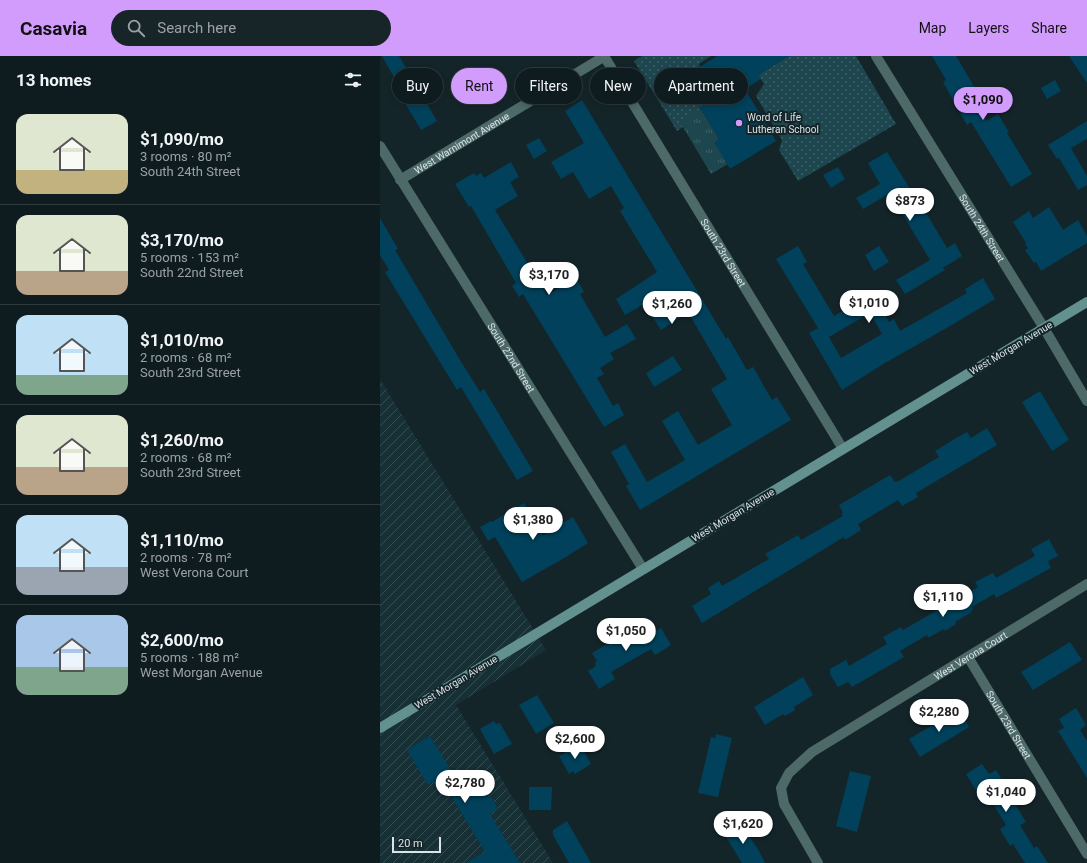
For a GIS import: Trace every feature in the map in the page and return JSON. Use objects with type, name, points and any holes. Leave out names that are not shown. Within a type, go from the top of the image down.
[{"type":"street","name":"West Warnimont Avenue","points":[[400,180],[605,56]]},
{"type":"street","name":"South 23rd Street","points":[[605,56],[843,449]]},
{"type":"street","name":"South 24th Street","points":[[876,56],[1044,328],[1087,401]]},
{"type":"street","name":"South 22nd Street","points":[[380,146],[643,569]]},
{"type":"street","name":"West Morgan Avenue","points":[[380,728],[1087,302]]},
{"type":"street","name":"West Verona Court","points":[[818,863],[784,804],[781,788],[789,773],[812,752],[1087,584]]},
{"type":"street","name":"South 23rd Street","points":[[968,657],[1087,854]]},
{"type":"shaded area","points":[[380,379],[546,650],[456,705],[553,863],[380,863]]},
{"type":"green space","points":[[642,56],[711,56],[699,64],[700,66],[697,68],[654,68],[654,94],[646,81],[646,68],[638,68],[634,61]]},
{"type":"green space","points":[[789,56],[856,56],[896,124],[798,181],[779,150],[782,140],[756,96],[764,84],[758,75]]},
{"type":"green space","points":[[660,104],[705,104],[700,107],[701,109],[681,122],[683,127],[677,131]]},
{"type":"green space","points":[[701,109],[719,139],[715,143],[728,164],[711,174],[680,122]]},
{"type":"building","points":[[382,56],[399,56],[406,68],[392,68],[392,74]]},
{"type":"building","points":[[717,56],[789,56],[758,75],[761,79],[748,87],[748,68],[698,68]]},
{"type":"building","points":[[932,56],[956,56],[978,93],[973,97],[987,121],[998,114],[1009,132],[1007,133],[1032,174],[1011,187],[971,122],[967,125],[943,82],[946,80]]},
{"type":"building","points":[[1069,56],[1087,56],[1087,83]]},
{"type":"building","points":[[1055,80],[1061,91],[1047,99],[1041,88]]},
{"type":"building","points":[[748,94],[776,141],[730,169],[715,143],[719,139],[700,107],[705,104],[748,104]]},
{"type":"building","points":[[582,100],[726,339],[728,337],[747,370],[753,367],[772,400],[777,397],[791,420],[640,510],[626,486],[629,484],[611,452],[625,444],[647,482],[685,460],[662,421],[678,411],[698,445],[732,425],[711,389],[727,379],[688,312],[661,330],[644,304],[625,315],[616,299],[657,272],[620,211],[624,208],[611,186],[589,199],[573,172],[561,179],[551,162],[584,143],[565,111],[576,104],[582,104]]},
{"type":"building","points":[[406,104],[427,104],[437,121],[421,130]]},
{"type":"building","points":[[1087,121],[1087,139],[1071,148],[1087,176],[1087,185],[1078,190],[1059,158],[1057,159],[1048,145]]},
{"type":"building","points":[[539,138],[547,151],[534,159],[526,145]]},
{"type":"building","points":[[887,152],[947,248],[955,243],[962,256],[943,268],[945,270],[905,294],[896,280],[930,260],[890,193],[863,209],[856,198],[880,184],[868,163]]},
{"type":"building","points":[[511,162],[519,177],[510,182],[518,196],[495,210],[547,295],[576,278],[584,292],[580,294],[605,337],[627,324],[636,339],[610,353],[614,359],[600,368],[604,374],[597,378],[613,406],[618,403],[624,415],[604,427],[523,294],[519,297],[512,286],[516,283],[471,206],[469,207],[455,184],[474,173],[476,176],[481,173],[484,178]]},
{"type":"building","points":[[838,167],[845,179],[831,188],[823,175]]},
{"type":"building","points":[[1049,207],[1063,230],[1078,220],[1087,236],[1087,243],[1041,271],[1036,262],[1034,263],[1025,250],[1028,248],[1025,244],[1026,243],[1013,222],[1029,211],[1033,218]]},
{"type":"building","points":[[380,218],[398,249],[395,250],[460,360],[480,392],[484,389],[533,471],[517,480],[461,387],[457,390],[385,272],[389,270],[380,255]]},
{"type":"building","points":[[798,246],[807,262],[803,264],[834,316],[872,293],[889,322],[894,319],[900,331],[967,293],[965,289],[983,278],[995,299],[885,363],[842,390],[809,333],[818,328],[776,259]],"holes":[[[870,313],[882,334],[841,358],[829,337]]]},
{"type":"building","points":[[879,246],[889,262],[874,271],[865,255]]},
{"type":"building","points":[[673,356],[682,370],[654,387],[646,373]]},
{"type":"building","points":[[1040,391],[1069,440],[1052,451],[1022,402]]},
{"type":"building","points":[[987,428],[997,445],[916,493],[918,497],[902,506],[898,500],[858,524],[861,530],[845,540],[844,537],[702,623],[692,606],[711,594],[708,588],[719,581],[722,586],[769,559],[765,554],[798,535],[801,540],[843,516],[839,505],[890,475],[895,482],[897,482],[939,457],[935,451],[956,438],[967,432],[971,438]]},
{"type":"building","points":[[524,503],[543,535],[573,517],[588,543],[522,582],[495,537],[488,541],[480,527],[491,521],[492,522]]},
{"type":"building","points":[[1049,539],[1058,556],[1048,561],[1051,568],[996,598],[994,594],[972,607],[972,612],[955,622],[956,624],[945,631],[944,629],[928,638],[927,635],[900,651],[904,657],[852,687],[848,682],[838,687],[830,674],[830,669],[846,660],[849,666],[887,644],[883,637],[901,627],[903,630],[978,587],[975,582],[993,573],[996,578],[1035,556],[1031,549]]},
{"type":"building","points":[[644,623],[652,634],[661,628],[671,645],[655,655],[651,649],[611,672],[615,679],[599,689],[588,671],[596,666],[595,663],[597,661],[592,653]]},
{"type":"building","points":[[1070,642],[1082,660],[1033,690],[1021,672]]},
{"type":"building","points":[[803,677],[813,695],[794,707],[795,710],[785,716],[783,714],[765,725],[754,707]]},
{"type":"building","points":[[537,695],[554,723],[536,734],[519,705]]},
{"type":"building","points":[[1076,708],[1086,725],[1080,730],[1087,741],[1087,778],[1058,731],[1064,728],[1059,719]]},
{"type":"building","points":[[958,710],[969,727],[920,757],[909,739]]},
{"type":"building","points":[[494,721],[496,724],[500,723],[512,744],[494,754],[480,729]]},
{"type":"building","points":[[716,734],[732,738],[718,797],[698,793],[711,737],[715,738]]},
{"type":"building","points":[[430,736],[466,795],[475,790],[477,793],[484,790],[486,793],[488,792],[498,809],[490,814],[520,863],[466,863],[485,852],[444,784],[437,788],[433,782],[428,785],[407,750]]},
{"type":"building","points":[[580,744],[591,764],[575,774],[573,771],[569,774],[559,756]]},
{"type":"building","points":[[982,764],[989,774],[996,770],[1026,822],[1020,825],[1034,848],[1037,846],[1048,863],[1025,863],[1013,844],[1010,846],[1000,829],[1006,825],[983,788],[977,792],[966,774]]},
{"type":"building","points":[[850,771],[871,776],[857,832],[836,826]]},
{"type":"building","points":[[529,787],[552,787],[551,810],[529,810]]},
{"type":"building","points":[[567,821],[591,863],[569,863],[553,835],[553,830]]},
{"type":"building","points":[[740,822],[765,863],[742,863],[723,832]]},
{"type":"place","name":"Word of Life Lutheran School","points":[[739,123]]}]
